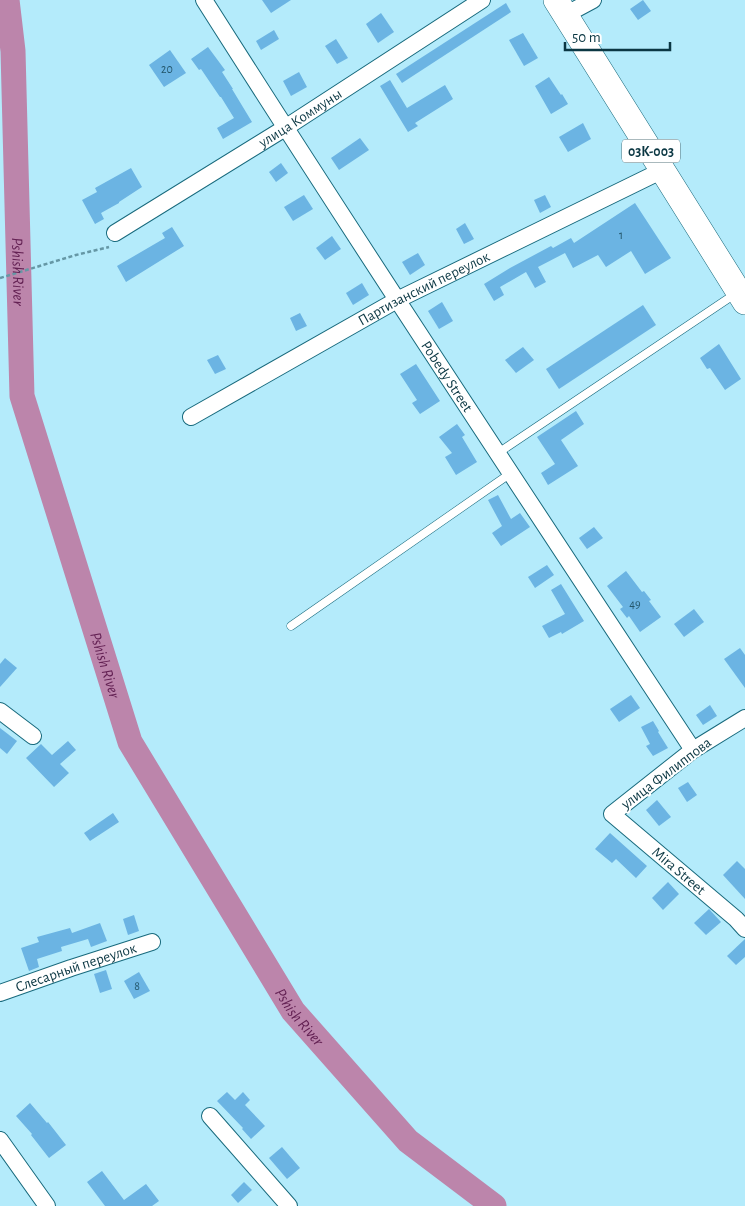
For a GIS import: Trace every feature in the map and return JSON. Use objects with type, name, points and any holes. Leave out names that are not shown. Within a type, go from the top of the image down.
[{"type":"main road","name":"03К-003","points":[[560,7],[742,296]]},
{"type":"street","name":"Pobedy Street","points":[[204,0],[397,300],[693,750]]},
{"type":"street","name":"улица Коммуны","points":[[115,233],[285,128],[482,0]]},
{"type":"street","points":[[560,7],[593,0]]},
{"type":"street","name":"Партизанский переулок","points":[[191,417],[397,300],[663,170]]},
{"type":"street","points":[[0,711],[33,736]]},
{"type":"street","name":"улица Филиппова","points":[[612,814],[693,750],[745,718]]},
{"type":"street","name":"Mira Street","points":[[612,814],[736,919],[745,929]]},
{"type":"street","name":"Слесарный переулок","points":[[0,993],[152,942]]},
{"type":"street","points":[[210,1116],[289,1206]]},
{"type":"street","points":[[0,1140],[47,1206]]},
{"type":"lane","points":[[498,453],[742,296]]},
{"type":"lane","points":[[291,626],[511,473]]},
{"type":"path","points":[[0,278],[109,247],[115,233]]},
{"type":"building","points":[[262,0],[291,0],[271,13]]},
{"type":"building","points":[[643,0],[651,11],[638,20],[630,9]]},
{"type":"building","points":[[506,3],[511,12],[402,83],[396,74]]},
{"type":"building","points":[[381,13],[394,32],[378,43],[366,24]]},
{"type":"building","points":[[274,30],[279,39],[261,50],[256,41]]},
{"type":"building","points":[[523,33],[538,58],[524,66],[509,40]]},
{"type":"building","points":[[336,39],[348,58],[337,64],[325,46]]},
{"type":"building","points":[[208,47],[225,70],[222,72],[252,122],[223,139],[217,128],[234,118],[201,69],[199,70],[191,59]]},
{"type":"building","points":[[170,50],[186,73],[164,87],[149,65]]},
{"type":"building","points":[[299,72],[307,87],[291,96],[283,81]]},
{"type":"building","points":[[549,77],[568,104],[551,114],[535,86]]},
{"type":"building","points":[[390,80],[407,108],[445,85],[453,99],[415,123],[418,126],[408,132],[380,86]]},
{"type":"building","points":[[583,123],[591,139],[568,152],[559,137]]},
{"type":"building","points":[[360,138],[369,150],[339,170],[331,158]]},
{"type":"building","points":[[281,163],[288,173],[276,182],[269,172]]},
{"type":"building","points":[[131,168],[142,187],[101,213],[104,219],[95,224],[82,200],[97,192],[95,188]]},
{"type":"building","points":[[304,195],[313,209],[293,221],[284,207]]},
{"type":"building","points":[[545,195],[551,207],[540,213],[534,200]]},
{"type":"building","points":[[635,203],[671,258],[645,274],[631,251],[606,267],[598,255],[573,268],[565,253],[538,267],[546,282],[535,288],[526,272],[500,287],[504,295],[494,301],[484,284],[551,246],[553,248],[571,238],[574,243]]},
{"type":"building","points":[[465,223],[474,239],[464,244],[456,229]]},
{"type":"building","points":[[172,227],[184,246],[126,282],[117,266],[165,238],[162,233]]},
{"type":"building","points":[[332,236],[341,249],[325,260],[316,248]]},
{"type":"building","points":[[418,253],[425,265],[410,275],[402,262]]},
{"type":"building","points":[[362,283],[369,295],[353,305],[346,293]]},
{"type":"building","points":[[442,302],[453,321],[439,329],[428,311]]},
{"type":"building","points":[[643,305],[656,325],[559,389],[546,369]]},
{"type":"building","points":[[300,313],[307,326],[296,331],[290,318]]},
{"type":"building","points":[[719,344],[741,379],[725,390],[710,368],[707,369],[700,358]]},
{"type":"building","points":[[523,347],[534,360],[516,373],[505,360]]},
{"type":"building","points":[[218,355],[226,369],[215,374],[207,360]]},
{"type":"building","points":[[416,364],[440,401],[420,414],[412,403],[417,400],[400,374]]},
{"type":"building","points":[[576,411],[584,424],[561,440],[578,466],[548,485],[541,473],[555,464],[537,437]]},
{"type":"building","points":[[457,424],[465,435],[462,437],[477,462],[456,475],[445,457],[452,453],[439,437]]},
{"type":"building","points":[[498,495],[511,519],[520,513],[530,527],[501,546],[492,533],[502,526],[488,500]]},
{"type":"building","points":[[594,527],[603,538],[587,549],[579,538]]},
{"type":"building","points":[[547,565],[554,575],[535,588],[528,577]]},
{"type":"building","points":[[626,571],[642,592],[644,591],[651,600],[649,601],[661,617],[640,632],[629,616],[627,618],[620,609],[623,607],[607,586]]},
{"type":"building","points":[[561,584],[584,621],[562,634],[561,632],[549,638],[542,626],[565,614],[551,590]]},
{"type":"building","points":[[694,609],[704,622],[684,637],[674,624]]},
{"type":"building","points":[[740,648],[745,655],[745,688],[724,659]]},
{"type":"building","points":[[5,658],[17,668],[0,687],[0,664]]},
{"type":"building","points":[[631,695],[640,708],[619,722],[610,709]]},
{"type":"building","points":[[710,705],[717,716],[703,725],[696,715]]},
{"type":"building","points":[[653,721],[668,748],[653,756],[646,746],[650,744],[641,727]]},
{"type":"building","points":[[0,728],[17,741],[7,754],[0,748]]},
{"type":"building","points":[[68,741],[76,750],[60,764],[69,773],[54,787],[26,758],[41,744],[52,755]]},
{"type":"building","points":[[688,782],[697,795],[687,802],[678,788]]},
{"type":"building","points":[[657,800],[671,817],[659,826],[646,810]]},
{"type":"building","points":[[113,813],[119,822],[90,841],[84,833]]},
{"type":"building","points":[[610,833],[647,866],[636,878],[616,859],[612,863],[595,849]]},
{"type":"building","points":[[737,861],[745,869],[745,899],[723,875]]},
{"type":"building","points":[[668,882],[679,894],[663,910],[652,898]]},
{"type":"building","points":[[709,909],[721,922],[706,935],[694,923]]},
{"type":"building","points":[[134,915],[139,931],[128,935],[123,919]]},
{"type":"building","points":[[100,923],[107,941],[91,947],[88,939],[61,947],[62,951],[37,959],[39,967],[29,971],[21,948],[39,942],[37,937],[70,928],[72,933]]},
{"type":"building","points":[[745,939],[745,957],[736,965],[727,956]]},
{"type":"building","points":[[106,970],[112,989],[100,993],[94,974]]},
{"type":"building","points":[[139,972],[150,991],[134,999],[124,981]]},
{"type":"building","points":[[227,1092],[235,1100],[243,1092],[250,1100],[245,1105],[265,1126],[251,1139],[217,1101]]},
{"type":"building","points":[[30,1103],[66,1145],[49,1158],[16,1116]]},
{"type":"building","points":[[282,1147],[300,1168],[287,1179],[269,1158]]},
{"type":"building","points":[[102,1171],[124,1200],[146,1184],[159,1201],[152,1206],[105,1206],[87,1182]]},
{"type":"building","points":[[244,1182],[252,1190],[238,1203],[231,1195]]},
{"type":"waterway","name":"Pshish River","points":[[7,0],[13,51],[22,396],[130,742],[293,1011],[408,1141],[494,1206]]}]
